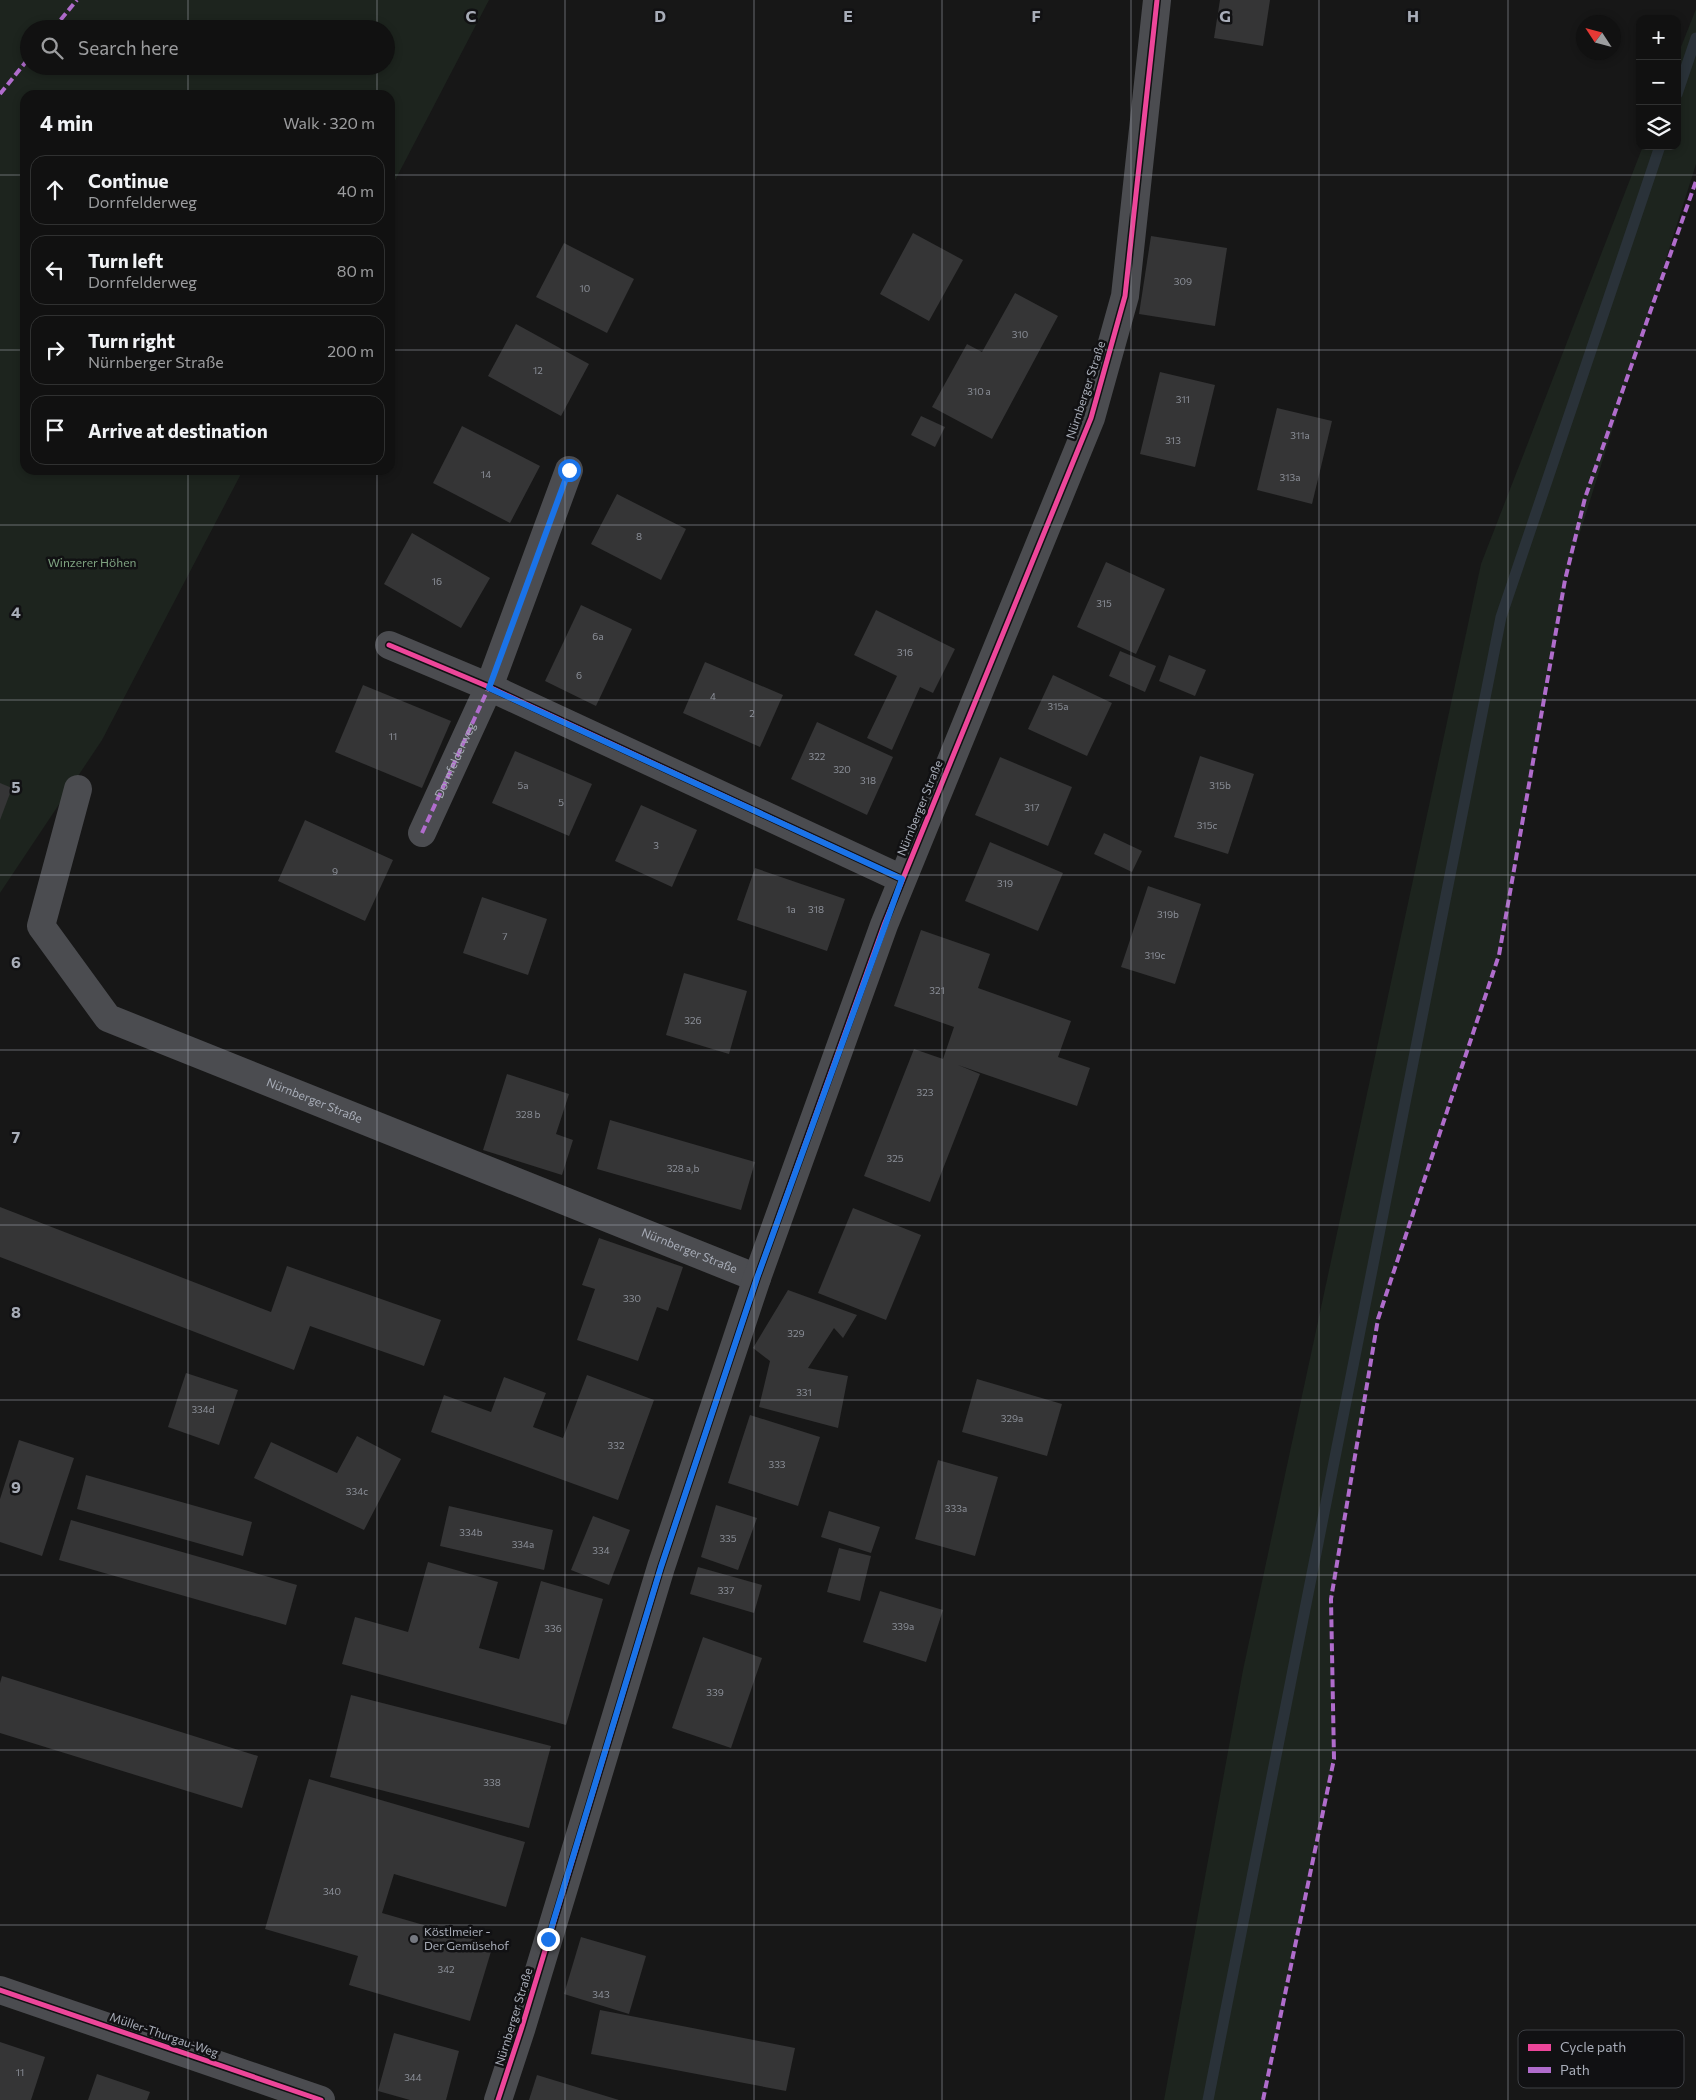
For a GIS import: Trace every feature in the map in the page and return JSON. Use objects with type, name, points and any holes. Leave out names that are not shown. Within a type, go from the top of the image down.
[{"type":"street","name":"Nürnberger Straße","points":[[498,2100],[661,1567],[757,1278],[902,879],[1091,418],[1125,296],[1157,0]]},
{"type":"street","name":"Dornfelderweg","points":[[422,833],[489,688],[569,470]]},
{"type":"street","points":[[389,645],[489,688],[902,879]]},
{"type":"street","name":"Nürnberger Straße","points":[[78,788],[40,926],[108,1018],[757,1278]]},
{"type":"street","name":"Müller-Thurgau-Weg","points":[[0,1990],[321,2100]]},
{"type":"green space","name":"Winzerer Höhen","points":[[0,0],[489,0],[395,180],[395,90],[20,90],[20,475],[240,475],[102,740],[0,893]]},
{"type":"green space","points":[[1696,9],[1696,164],[1565,580],[1499,955],[1378,1319],[1331,1599],[1334,1759],[1263,2100],[1164,2100],[1243,1670],[1481,564],[1641,150],[1681,150],[1681,47]]},
{"type":"building","points":[[1220,0],[1270,0],[1263,46],[1214,38]]},
{"type":"building","points":[[913,233],[963,260],[929,321],[880,294]]},
{"type":"building","points":[[1151,236],[1227,248],[1215,326],[1139,314]]},
{"type":"building","points":[[564,243],[634,279],[607,333],[536,297]]},
{"type":"building","points":[[1015,293],[1058,316],[992,439],[932,407],[967,344],[982,352]]},
{"type":"building","points":[[516,324],[589,364],[561,416],[488,376]]},
{"type":"building","points":[[1160,372],[1215,385],[1195,467],[1140,454]]},
{"type":"building","points":[[1277,408],[1332,421],[1312,504],[1257,490]]},
{"type":"building","points":[[921,416],[945,427],[935,447],[911,435]]},
{"type":"building","points":[[462,426],[540,466],[510,523],[433,483]]},
{"type":"building","points":[[617,494],[686,529],[661,580],[591,544]]},
{"type":"building","points":[[412,533],[490,578],[461,628],[384,584]]},
{"type":"building","points":[[1106,562],[1165,589],[1136,654],[1077,627]]},
{"type":"building","points":[[581,605],[632,629],[596,706],[545,681]]},
{"type":"building","points":[[876,610],[955,649],[933,693],[920,687],[892,750],[867,738],[897,676],[854,655]]},
{"type":"building","points":[[1120,651],[1156,666],[1145,692],[1109,676]]},
{"type":"building","points":[[1169,655],[1206,670],[1195,696],[1159,681]]},
{"type":"building","points":[[705,662],[783,695],[760,747],[683,713]]},
{"type":"building","points":[[1053,675],[1112,703],[1087,756],[1028,729]]},
{"type":"building","points":[[363,685],[451,721],[422,788],[335,752]]},
{"type":"building","points":[[817,722],[893,757],[867,815],[791,779]]},
{"type":"building","points":[[515,751],[592,784],[569,836],[492,803]]},
{"type":"building","points":[[1200,756],[1254,774],[1228,854],[1174,837]]},
{"type":"building","points":[[1000,757],[1072,787],[1048,846],[975,815]]},
{"type":"building","points":[[0,783],[12,788],[0,820]]},
{"type":"building","points":[[641,805],[697,830],[672,887],[615,861]]},
{"type":"building","points":[[305,820],[393,860],[365,921],[278,881]]},
{"type":"building","points":[[1104,833],[1142,851],[1132,872],[1094,854]]},
{"type":"building","points":[[990,842],[1063,873],[1038,931],[965,901]]},
{"type":"building","points":[[755,868],[845,899],[827,951],[737,920]]},
{"type":"building","points":[[1148,886],[1201,904],[1175,984],[1121,967]]},
{"type":"building","points":[[482,897],[547,919],[528,975],[463,953]]},
{"type":"building","points":[[921,930],[990,954],[978,988],[1071,1021],[1058,1057],[1090,1068],[1077,1106],[958,1065],[980,1074],[930,1202],[864,1176],[914,1049],[943,1059],[954,1027],[894,1006]]},
{"type":"building","points":[[684,973],[747,991],[729,1054],[666,1035]]},
{"type":"building","points":[[507,1074],[569,1094],[556,1134],[573,1140],[562,1175],[483,1150]]},
{"type":"building","points":[[610,1120],[755,1162],[741,1210],[597,1169]]},
{"type":"building","points":[[0,1207],[271,1312],[287,1266],[441,1320],[424,1366],[310,1326],[294,1370],[0,1257]]},
{"type":"building","points":[[853,1208],[921,1235],[886,1320],[818,1293]]},
{"type":"building","points":[[599,1238],[683,1267],[668,1311],[657,1307],[638,1361],[577,1340],[595,1289],[582,1285]]},
{"type":"building","points":[[788,1290],[857,1315],[843,1338],[834,1328],[808,1368],[848,1376],[838,1428],[759,1407],[770,1361],[753,1348]]},
{"type":"building","points":[[186,1373],[238,1390],[219,1445],[168,1427]]},
{"type":"building","points":[[587,1375],[654,1400],[618,1500],[431,1432],[444,1395],[491,1412],[504,1377],[546,1393],[533,1427],[563,1438]]},
{"type":"building","points":[[977,1379],[1062,1404],[1047,1456],[962,1432]]},
{"type":"building","points":[[750,1415],[820,1437],[798,1506],[728,1483]]},
{"type":"building","points":[[357,1436],[401,1459],[364,1530],[254,1478],[271,1442],[337,1473]]},
{"type":"building","points":[[19,1440],[74,1458],[42,1556],[0,1542],[0,1499]]},
{"type":"building","points":[[938,1460],[998,1477],[975,1556],[915,1539]]},
{"type":"building","points":[[86,1475],[252,1522],[243,1556],[77,1509]]},
{"type":"building","points":[[716,1505],[757,1518],[738,1570],[701,1557]]},
{"type":"building","points":[[449,1506],[553,1530],[544,1570],[440,1546]]},
{"type":"building","points":[[829,1511],[880,1527],[871,1553],[821,1537]]},
{"type":"building","points":[[593,1516],[630,1530],[609,1585],[571,1570]]},
{"type":"building","points":[[71,1520],[297,1585],[286,1625],[59,1560]]},
{"type":"building","points":[[839,1548],[871,1556],[860,1601],[827,1592]]},
{"type":"building","points":[[428,1562],[498,1582],[479,1648],[519,1659],[541,1581],[603,1599],[566,1725],[342,1664],[355,1617],[408,1632]]},
{"type":"building","points":[[698,1567],[762,1585],[754,1613],[690,1594]]},
{"type":"building","points":[[880,1591],[943,1610],[926,1662],[863,1642]]},
{"type":"building","points":[[703,1637],[762,1658],[731,1748],[672,1728]]},
{"type":"building","points":[[2,1676],[258,1756],[242,1808],[0,1733],[0,1683]]},
{"type":"building","points":[[351,1695],[551,1746],[529,1828],[330,1777]]},
{"type":"building","points":[[309,1779],[525,1842],[506,1907],[394,1874],[382,1913],[493,1945],[470,2021],[349,1985],[358,1956],[265,1929]]},
{"type":"building","points":[[581,1937],[646,1956],[629,2014],[564,1994]]},
{"type":"building","points":[[600,2010],[795,2048],[786,2091],[591,2054]]},
{"type":"building","points":[[394,2033],[459,2051],[446,2100],[410,2100],[378,2091]]},
{"type":"building","points":[[0,2042],[45,2057],[31,2100],[0,2100]]},
{"type":"building","points":[[97,2074],[150,2092],[147,2100],[88,2100]]},
{"type":"building","points":[[537,2075],[619,2100],[529,2100]]},
{"type":"waterway","points":[[1681,82],[1696,38]]},
{"type":"waterway","points":[[1208,2100],[1501,617],[1659,150]]},
{"type":"marked path","points":[[60,20],[77,0]]},
{"type":"marked path","points":[[0,94],[20,69]]},
{"type":"marked path","points":[[1263,2100],[1334,1759],[1331,1599],[1378,1319],[1499,955],[1565,580],[1585,498],[1696,181]]},
{"type":"marked path","points":[[422,833],[489,687],[569,470]]},
{"type":"cycle path","points":[[498,2100],[521,2030],[661,1567],[757,1278],[884,925],[1091,418],[1125,296],[1157,0]]},
{"type":"cycle path","points":[[389,645],[489,687],[902,879]]},
{"type":"cycle path","points":[[0,1990],[321,2100]]},
{"type":"place","name":"Köstlmeier - Der Gemüsehof","points":[[414,1939]]},
{"type":"route","points":[[548,1939],[661,1567],[757,1278],[902,879],[489,688],[569,470]]}]
